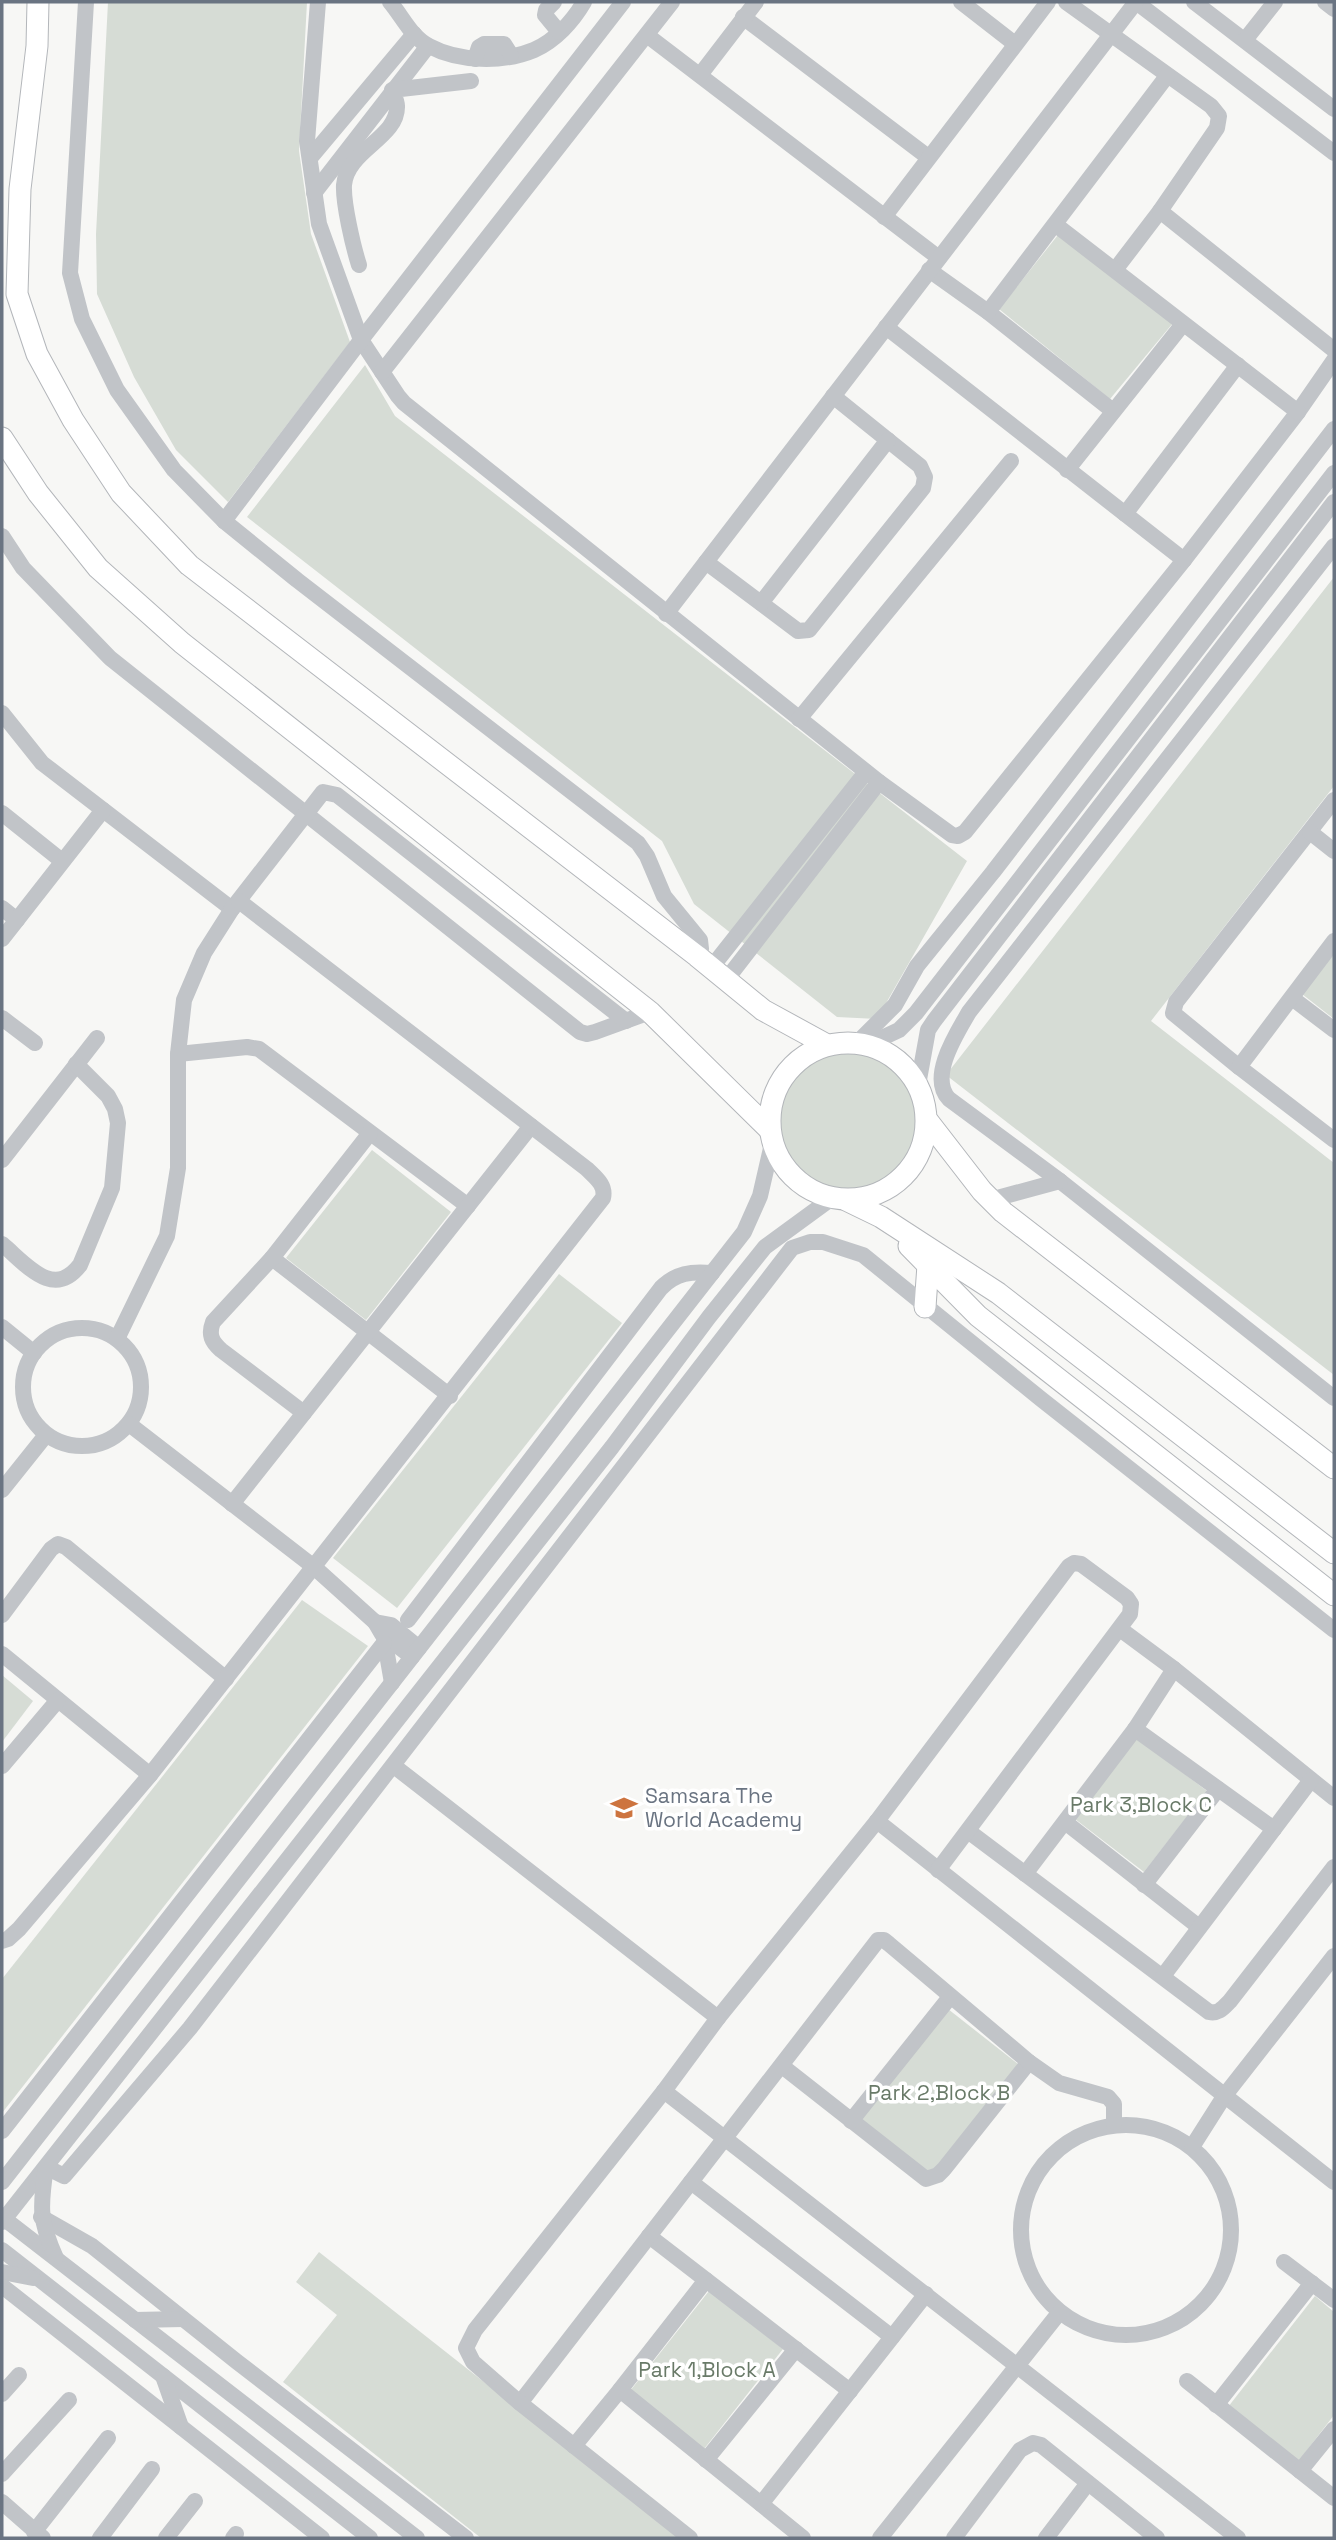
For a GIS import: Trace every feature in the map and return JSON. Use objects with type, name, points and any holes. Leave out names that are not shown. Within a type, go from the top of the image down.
[{"type":"main road","points":[[38,2],[37,46],[20,189],[17,294],[43,365],[73,420],[121,493],[188,565],[763,1010],[827,1045]]},
{"type":"main road","points":[[2,438],[38,493],[98,568],[173,635],[650,1012],[770,1137],[779,1161],[793,1178],[804,1187],[881,1217],[998,1293],[1334,1553]]},
{"type":"main road","points":[[770,1137],[775,1090],[792,1065],[808,1053],[827,1045],[862,1044],[894,1057],[918,1085],[927,1120],[916,1160],[903,1177],[873,1195],[839,1199]]},
{"type":"main road","points":[[927,1120],[990,1200],[1334,1468]]},
{"type":"main road","points":[[881,1217],[978,1316],[1334,1595]]},
{"type":"main road","points":[[925,1307],[928,1265]]},
{"type":"street","points":[[86,2],[69,260],[78,308],[117,390],[174,470],[225,521],[297,580],[638,843],[647,856],[664,896],[700,940],[701,949],[711,968],[872,777]]},
{"type":"street","points":[[318,2],[307,141],[319,224],[361,340],[404,403],[872,777],[952,835],[962,834],[1184,560],[1298,412],[1334,360]]},
{"type":"street","points":[[390,2],[414,34],[428,46],[469,59],[475,59],[480,47],[498,43],[504,44],[511,55],[534,50],[559,32],[581,3]]},
{"type":"street","points":[[554,2],[545,15],[559,32]]},
{"type":"street","points":[[225,521],[361,340],[623,2]]},
{"type":"street","points":[[382,372],[673,2]]},
{"type":"street","points":[[700,75],[756,2]]},
{"type":"street","points":[[961,2],[1016,44]]},
{"type":"street","points":[[884,217],[1048,2]]},
{"type":"street","points":[[1066,2],[1211,106],[1219,116],[1217,128],[1160,211],[1115,270]]},
{"type":"street","points":[[666,614],[1136,2],[1334,153]]},
{"type":"street","points":[[1194,2],[1334,109]]},
{"type":"street","points":[[1245,40],[1275,2]]},
{"type":"street","points":[[1325,2],[1334,9]]},
{"type":"street","points":[[744,17],[928,157]]},
{"type":"street","points":[[310,158],[414,34]]},
{"type":"street","points":[[648,36],[884,217],[988,312],[1113,411]]},
{"type":"street","points":[[314,194],[428,46]]},
{"type":"street","points":[[988,312],[1167,76]]},
{"type":"street","points":[[393,90],[471,81]]},
{"type":"street","points":[[359,265],[352,245],[344,183],[353,161],[394,122],[397,106],[393,90]]},
{"type":"street","points":[[1160,211],[1334,350]]},
{"type":"street","points":[[1056,225],[1298,412]]},
{"type":"street","points":[[1068,470],[1183,324]]},
{"type":"street","points":[[887,327],[1184,560]]},
{"type":"street","points":[[1125,514],[1238,365]]},
{"type":"street","points":[[706,562],[798,631],[809,630],[905,512],[923,488],[925,477],[919,466],[833,396]]},
{"type":"street","points":[[862,1044],[895,1005],[917,966],[993,872],[1334,429]]},
{"type":"street","points":[[761,603],[888,440]]},
{"type":"street","points":[[799,719],[1011,461]]},
{"type":"street","points":[[862,1044],[899,1030],[916,1013],[1334,473]]},
{"type":"street","points":[[918,1085],[926,1040],[934,1021],[1334,502]]},
{"type":"street","points":[[2,536],[23,568],[110,658],[580,1032],[596,1032],[650,1012]]},
{"type":"street","points":[[1334,546],[969,1012],[951,1043],[941,1076],[944,1093],[1060,1181],[1334,1398]]},
{"type":"street","points":[[2,713],[42,763],[531,1126],[597,1178],[604,1191],[603,1198],[450,1396],[150,1774],[19,1929],[2,1941]]},
{"type":"street","points":[[117,1339],[167,1236],[178,1168],[178,1054],[184,1000],[204,953],[235,905],[323,792],[337,794],[626,1021]]},
{"type":"street","points":[[1334,800],[1174,1007],[1173,1013],[1334,1140]]},
{"type":"street","points":[[2,939],[103,810]]},
{"type":"street","points":[[2,813],[62,861]]},
{"type":"street","points":[[1310,832],[1334,851]]},
{"type":"street","points":[[2,908],[17,920]]},
{"type":"street","points":[[1239,1067],[1334,942]]},
{"type":"street","points":[[1292,998],[1334,1030]]},
{"type":"street","points":[[3,1021],[35,1044]]},
{"type":"street","points":[[2,1160],[97,1038]]},
{"type":"street","points":[[178,1054],[254,1047],[468,1206]]},
{"type":"street","points":[[2,1244],[41,1277],[57,1281],[72,1275],[80,1265],[111,1188],[118,1123],[108,1096],[76,1064]]},
{"type":"street","points":[[232,1504],[531,1126]]},
{"type":"street","points":[[304,1413],[221,1350],[211,1337],[210,1330],[213,1322],[272,1258],[370,1133]]},
{"type":"street","points":[[2,2182],[744,1232],[760,1196],[770,1137]]},
{"type":"street","points":[[990,1200],[1060,1181]]},
{"type":"street","points":[[417,2538],[3,2219],[193,1982],[765,1247],[839,1199]]},
{"type":"street","points":[[46,2167],[64,2176],[190,2028],[792,1248],[810,1242],[823,1242],[858,1251],[1334,1630]]},
{"type":"street","points":[[272,1258],[450,1396]]},
{"type":"street","points":[[408,1620],[661,1288],[676,1275],[691,1272],[712,1273]]},
{"type":"street","points":[[722,1301],[729,1328]]},
{"type":"street","points":[[2,1327],[34,1353]]},
{"type":"street","points":[[82,1328],[101,1331],[117,1339],[131,1353],[139,1370],[142,1388],[138,1407],[129,1424],[116,1436],[99,1444],[80,1447],[62,1443],[46,1435],[33,1422],[25,1405],[25,1369],[34,1353],[47,1339],[64,1331],[82,1328]]},
{"type":"street","points":[[129,1424],[314,1567],[384,1631],[415,1653]]},
{"type":"street","points":[[2,1490],[46,1435]]},
{"type":"street","points":[[2,1615],[51,1549],[58,1544],[66,1547],[226,1679]]},
{"type":"street","points":[[690,2538],[520,2403],[473,2362],[466,2348],[475,2330],[664,2091],[718,2018],[877,1821],[1069,1566],[1074,1563],[1081,1564],[1127,1598],[1131,1604],[1130,1614],[938,1870]]},
{"type":"street","points":[[2,2131],[384,1631],[408,1620],[445,1616]]},
{"type":"street","points":[[1121,1629],[1334,1798]]},
{"type":"street","points":[[384,1631],[392,1683]]},
{"type":"street","points":[[2,1654],[150,1774]]},
{"type":"street","points":[[1026,1874],[1136,1728],[1174,1669]]},
{"type":"street","points":[[2,1766],[58,1700]]},
{"type":"street","points":[[1136,1728],[1274,1829]]},
{"type":"street","points":[[394,1766],[718,2018]]},
{"type":"street","points":[[1163,1976],[1311,1780]]},
{"type":"street","points":[[1144,1885],[1218,1790]]},
{"type":"street","points":[[877,1821],[1334,2182]]},
{"type":"street","points":[[1065,1822],[1199,1927]]},
{"type":"street","points":[[968,1831],[1209,2012],[1219,2012],[1230,2001],[1334,1867]]},
{"type":"street","points":[[520,2403],[878,1940],[889,1944],[1029,2062],[1066,2086],[1108,2096],[1114,2104],[1114,2125]]},
{"type":"street","points":[[1192,2147],[1225,2095],[1334,1956]]},
{"type":"street","points":[[193,1982],[206,2008]]},
{"type":"street","points":[[851,2121],[950,1997]]},
{"type":"street","points":[[156,2028],[190,2028]]},
{"type":"street","points":[[782,2066],[921,2177],[932,2178],[944,2169],[1029,2062]]},
{"type":"street","points":[[664,2091],[1238,2538]]},
{"type":"street","points":[[1114,2125],[1155,2128],[1192,2147],[1215,2172],[1228,2202],[1232,2235],[1225,2267],[1209,2296],[1184,2318],[1154,2332],[1121,2336],[1088,2329],[1059,2313],[1038,2290],[1024,2262],[1020,2232],[1024,2201],[1037,2173],[1057,2149],[1083,2133],[1114,2125]]},
{"type":"street","points":[[46,2167],[40,2203],[41,2217],[56,2259]]},
{"type":"street","points":[[691,2182],[892,2337]]},
{"type":"street","points":[[41,2217],[92,2246],[466,2538]]},
{"type":"street","points":[[649,2236],[850,2391]]},
{"type":"street","points":[[2,2250],[370,2538]]},
{"type":"street","points":[[1283,2262],[1334,2300]]},
{"type":"street","points":[[2,2272],[38,2279]]},
{"type":"street","points":[[574,2446],[706,2280]]},
{"type":"street","points":[[1216,2405],[1312,2283]]},
{"type":"street","points":[[2,2286],[322,2538]]},
{"type":"street","points":[[761,2504],[926,2294]]},
{"type":"street","points":[[880,2538],[1059,2313]]},
{"type":"street","points":[[135,2320],[183,2319]]},
{"type":"street","points":[[706,2460],[796,2349]]},
{"type":"street","points":[[2,2393],[19,2375]]},
{"type":"street","points":[[163,2376],[181,2427]]},
{"type":"street","points":[[1186,2381],[1334,2498]]},
{"type":"street","points":[[620,2390],[803,2538]]},
{"type":"street","points":[[2,2474],[69,2400]]},
{"type":"street","points":[[1300,2471],[1334,2429]]},
{"type":"street","points":[[2,2502],[39,2535],[108,2438]]},
{"type":"street","points":[[954,2538],[1020,2450],[1034,2443],[1041,2445],[1157,2538]]},
{"type":"street","points":[[100,2538],[152,2469]]},
{"type":"street","points":[[1046,2538],[1088,2483]]},
{"type":"street","points":[[166,2538],[195,2501]]},
{"type":"green space","points":[[108,2],[307,2],[299,151],[311,234],[350,342],[228,502],[176,450],[134,377],[97,294],[96,234]]},
{"type":"green space","points":[[1058,235],[1173,323],[1110,399],[999,309]]},
{"type":"green space","points":[[365,365],[395,416],[967,861],[877,1019],[837,1017],[694,904],[662,841],[247,517]]},
{"type":"green space","points":[[1334,577],[1334,786],[1151,1021],[1334,1163],[1334,1375],[946,1075]]},
{"type":"green space","points":[[1334,952],[1334,1019],[1302,994]]},
{"type":"green space","points":[[848,1051],[874,1057],[897,1071],[911,1094],[917,1120],[911,1146],[897,1169],[874,1183],[848,1189],[822,1183],[799,1169],[785,1146],[779,1120],[785,1094],[799,1071],[822,1057]]},
{"type":"green space","points":[[372,1150],[451,1212],[366,1320],[286,1258]]},
{"type":"green space","points":[[559,1274],[622,1323],[397,1608],[333,1558]]},
{"type":"green space","points":[[302,1600],[368,1646],[2,2113],[2,1979]]},
{"type":"green space","points":[[2,1675],[33,1701],[2,1742]]},
{"type":"green space","name":"Park 3,Block C","points":[[1137,1738],[1207,1791],[1144,1872],[1075,1819]]},
{"type":"green space","name":"Park 2,Block B","points":[[948,2009],[1018,2064],[929,2176],[860,2121]]},
{"type":"green space","points":[[319,2252],[682,2538],[481,2538],[283,2382],[337,2315],[296,2282]]},
{"type":"green space","name":"Park 1,Block A","points":[[709,2291],[783,2349],[704,2449],[630,2391]]},
{"type":"green space","points":[[1315,2296],[1334,2312],[1334,2415],[1298,2462],[1228,2407]]},
{"type":"place","name":"Samsara The World Academy","points":[[624,1808]]}]
